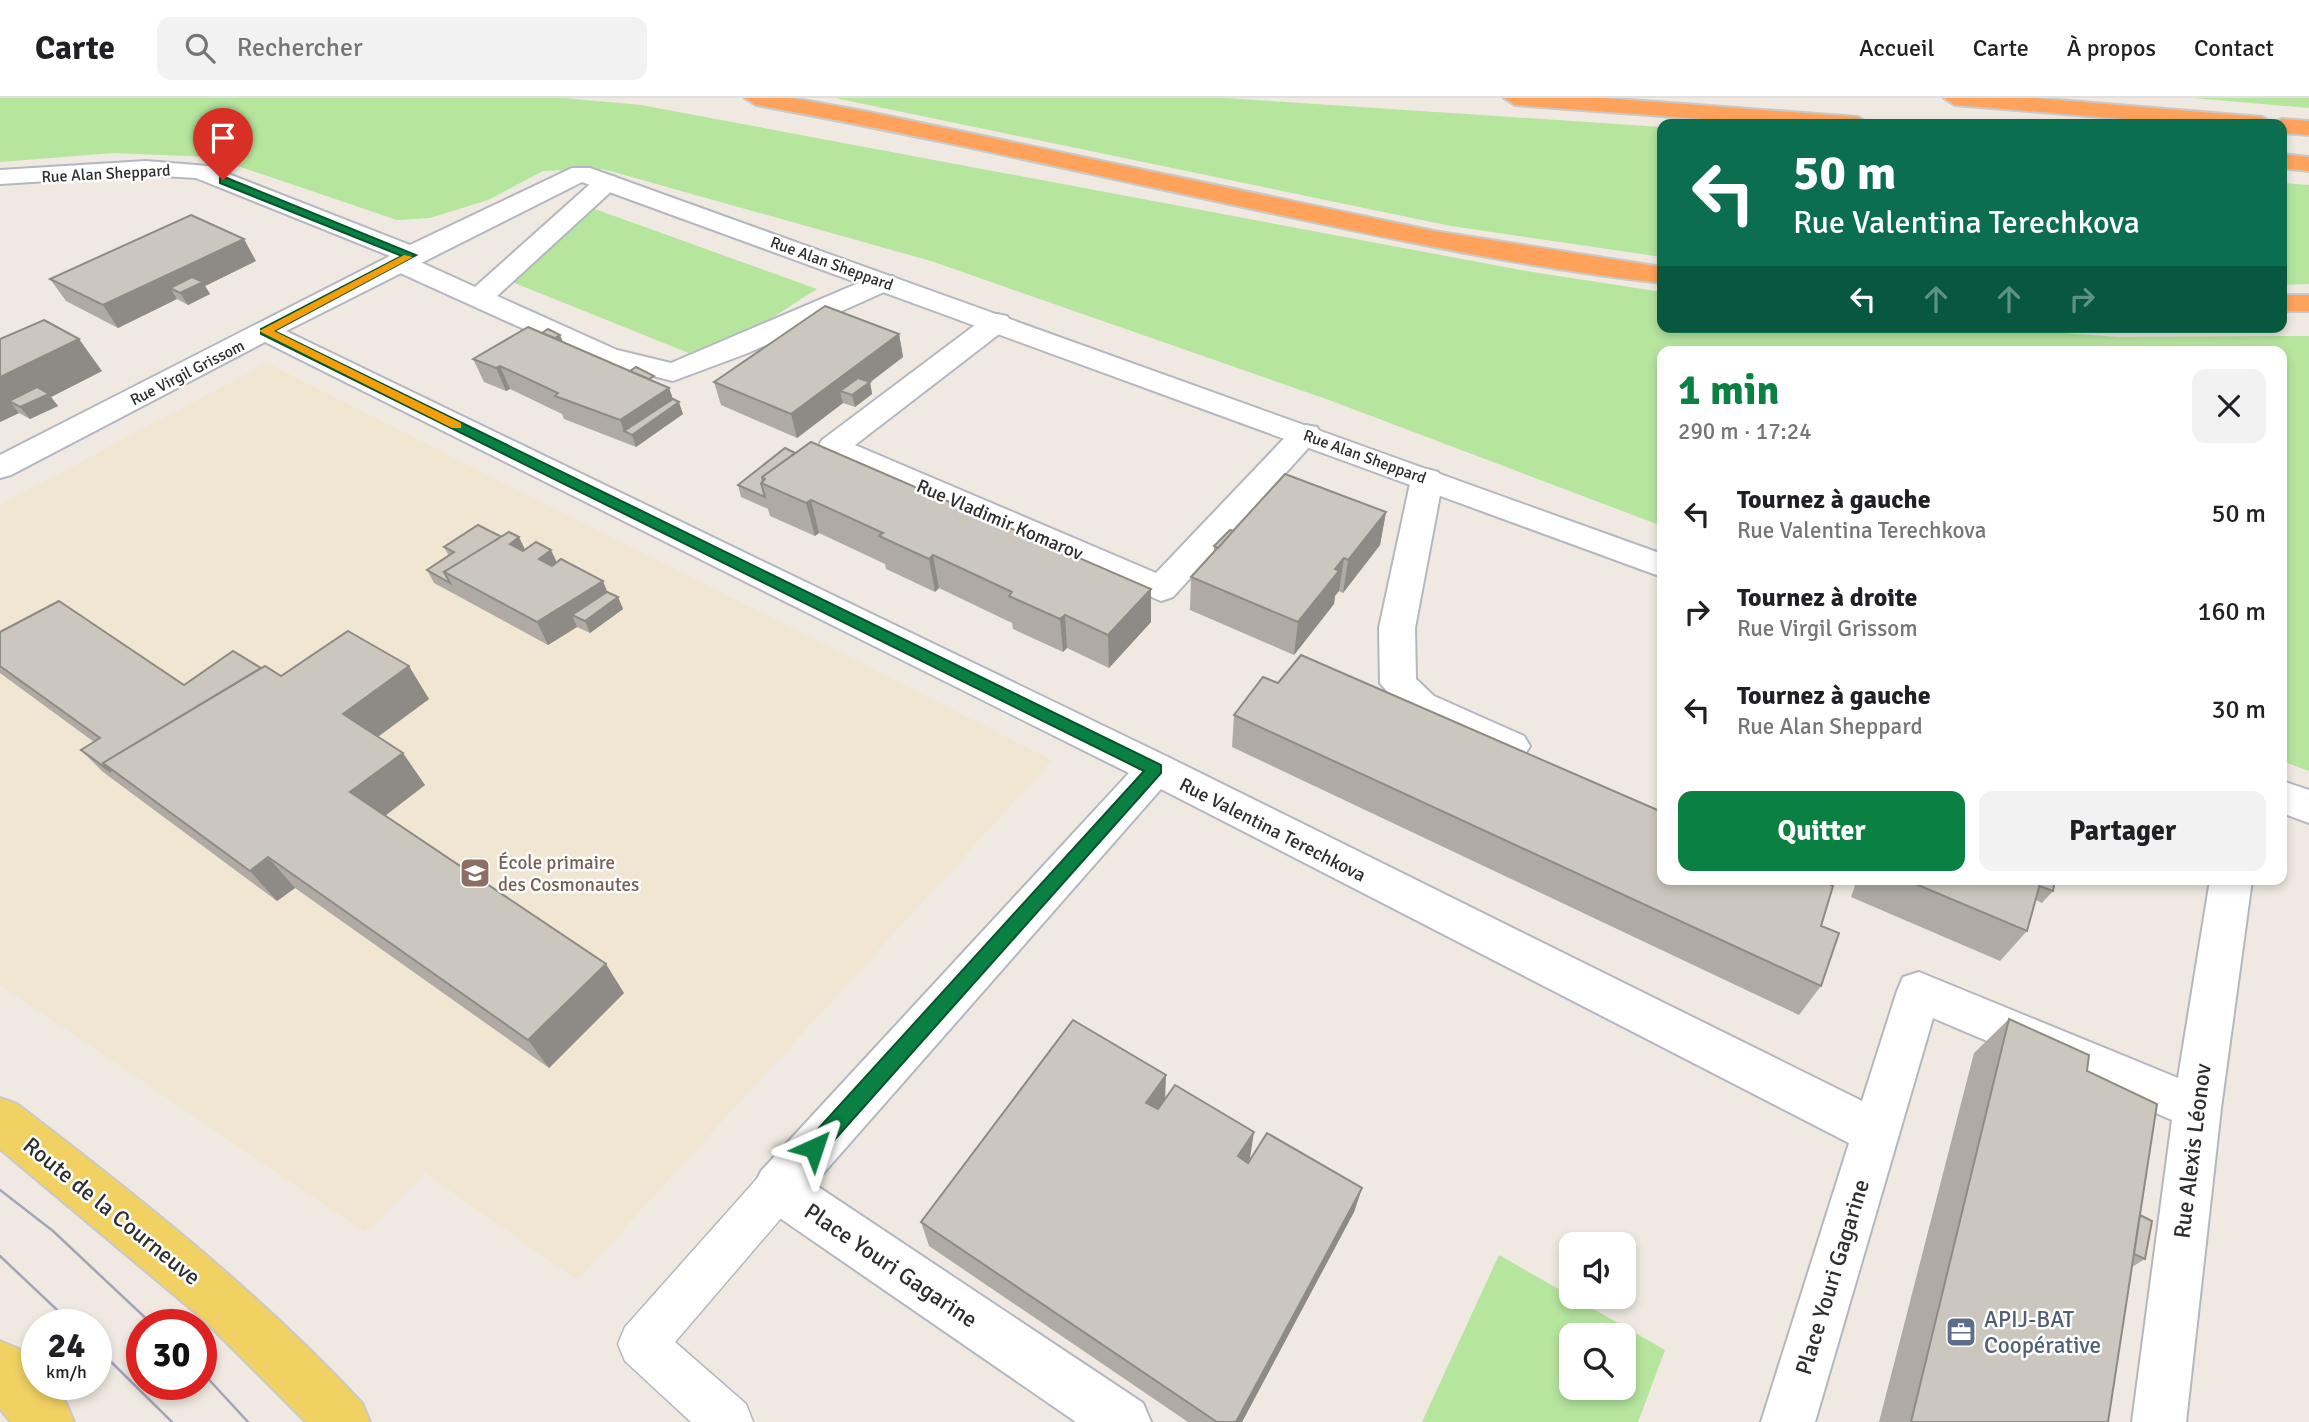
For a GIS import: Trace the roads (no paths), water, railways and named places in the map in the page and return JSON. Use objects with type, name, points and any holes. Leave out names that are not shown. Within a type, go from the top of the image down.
[{"type":"highway","points":[[756,98],[880,119],[1395,232],[1657,274]]},
{"type":"highway","points":[[1515,98],[1792,119]]},
{"type":"highway","points":[[1955,98],[2203,119]]},
{"type":"highway","points":[[2287,126],[2309,128]]},
{"type":"highway","points":[[2287,162],[2309,164]]},
{"type":"highway","points":[[2287,303],[2309,303]]},
{"type":"main road","name":"Route de la Courneuve","points":[[0,1120],[101,1198],[249,1325],[343,1422]]},
{"type":"main road","points":[[0,1368],[47,1422]]},
{"type":"street","name":"Rue Alan Sheppard","points":[[0,177],[145,168],[200,171],[405,259],[581,173],[1306,434],[1657,564]]},
{"type":"street","points":[[479,298],[607,182]]},
{"type":"street","points":[[405,259],[479,298],[607,356],[673,372],[738,347],[884,282]]},
{"type":"street","name":"Rue Virgil Grissom","points":[[0,468],[405,259]]},
{"type":"street","name":"Rue Vladimir Komarov","points":[[997,323],[833,447],[1161,589],[1306,434]]},
{"type":"street","name":"Rue Valentina Terechkova","points":[[265,331],[1156,769],[1876,1132]]},
{"type":"street","points":[[1427,479],[1397,628],[1398,683],[1421,706],[1547,763]]},
{"type":"street","points":[[778,1188],[1156,769]]},
{"type":"street","points":[[2287,798],[2309,807]]},
{"type":"street","name":"Rue Alexis Léonov","points":[[2159,1422],[2197,1108],[2230,885]]},
{"type":"street","points":[[1876,1132],[1919,991],[2197,1108]]},
{"type":"street","name":"Place Youri Gagarine","points":[[1788,1422],[1876,1132]]},
{"type":"street","name":"Place Youri Gagarine","points":[[778,1188],[1124,1422]]},
{"type":"lane","points":[[728,1422],[642,1344],[778,1188]]},
{"type":"tram line","points":[[0,1190],[53,1231],[136,1309]]},
{"type":"tram line","points":[[0,1256],[56,1309]]},
{"type":"tram line","points":[[112,1363],[172,1422]]},
{"type":"tram line","points":[[217,1388],[248,1422]]},
{"type":"place","name":"École primaire des Cosmonautes","points":[[475,873]]},
{"type":"place","name":"APIJ-BAT Coopérative","points":[[1961,1332]]}]
